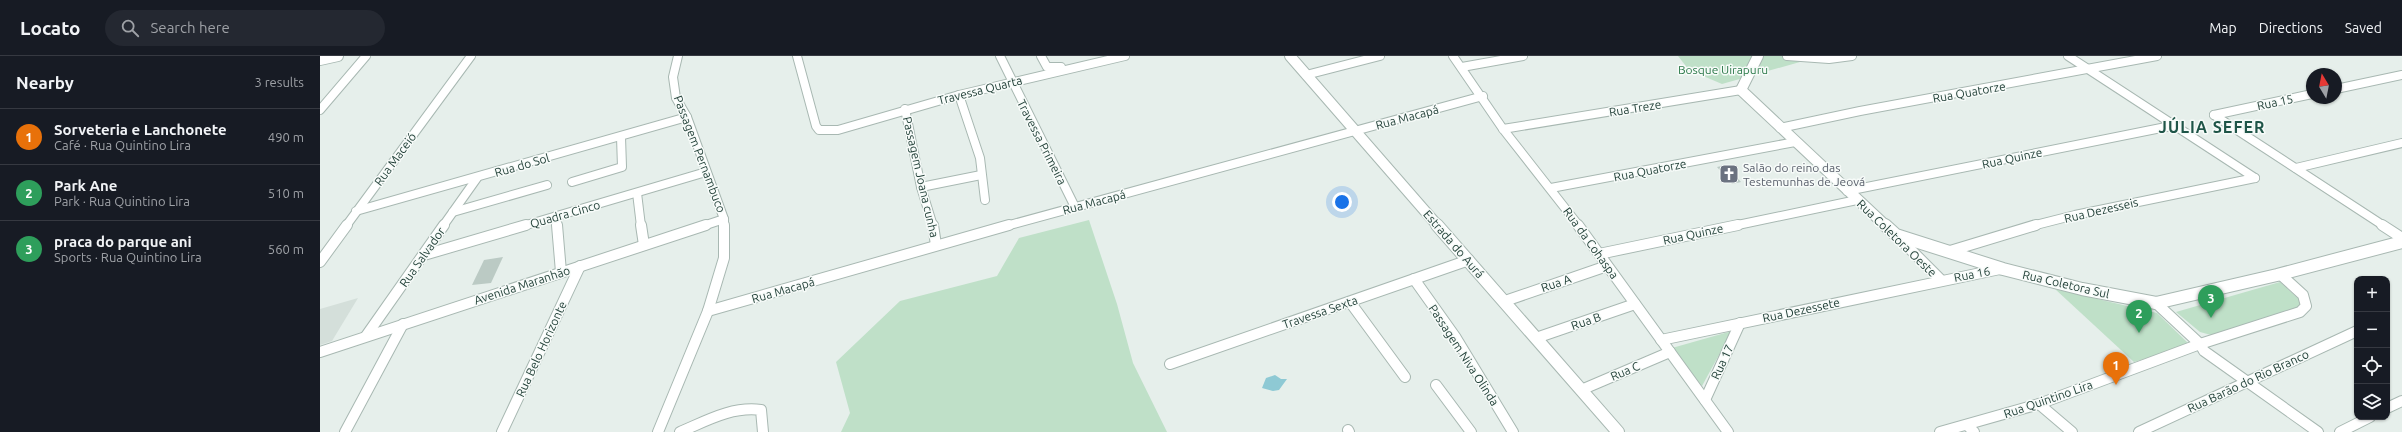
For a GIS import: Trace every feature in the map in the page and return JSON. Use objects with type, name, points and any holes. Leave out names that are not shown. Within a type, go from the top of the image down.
[{"type":"street","points":[[320,60],[338,56]]},
{"type":"street","points":[[320,110],[366,56]]},
{"type":"street","name":"Rua Maceió","points":[[320,262],[470,56]]},
{"type":"street","name":"Passagem Pernambuco","points":[[658,432],[708,311],[724,258],[724,219],[687,117],[676,98],[673,77],[678,56]]},
{"type":"street","name":"Travessa Quarta","points":[[797,56],[816,126],[819,130],[838,130],[905,109],[959,95],[1125,56]]},
{"type":"street","name":"Travessa Primeira","points":[[1000,56],[1012,83],[1075,207]]},
{"type":"street","points":[[1041,56],[1047,67],[1057,68],[1096,57],[1107,56]]},
{"type":"street","name":"Estrada do Aurá","points":[[1290,56],[1618,432]]},
{"type":"street","points":[[1306,75],[1380,56]]},
{"type":"street","name":"Rua da Cohaspa","points":[[1453,56],[1483,96],[1503,129],[1551,188],[1728,432]]},
{"type":"street","points":[[1462,67],[1523,56]]},
{"type":"street","points":[[1741,90],[1758,56]]},
{"type":"street","points":[[1787,56],[1817,59],[1852,56]]},
{"type":"street","points":[[2068,56],[2176,125]]},
{"type":"street","points":[[2116,56],[2126,62]]},
{"type":"street","name":"Rua Quatorze","points":[[1780,128],[1860,110],[2157,56]]},
{"type":"street","points":[[2342,89],[2402,75]]},
{"type":"street","name":"Rua Treze","points":[[1503,129],[1741,90]]},
{"type":"street","name":"Rua Coletora Oeste","points":[[1741,90],[1847,192],[1896,235],[1941,280]]},
{"type":"street","points":[[959,95],[980,158],[985,200]]},
{"type":"street","name":"Rua 15","points":[[2296,168],[2214,115],[2306,95]]},
{"type":"street","name":"Rua Macapá","points":[[708,311],[936,245],[1483,96]]},
{"type":"street","name":"Passagem Joana cunha","points":[[905,109],[921,186],[931,215],[936,245]]},
{"type":"street","name":"Rua do Sol","points":[[356,211],[477,178],[687,117]]},
{"type":"street","name":"Rua Dezesseis","points":[[1950,251],[2028,227],[2075,215],[2255,178],[2176,125]]},
{"type":"street","name":"Rua Quinze","points":[[1847,192],[2176,125]]},
{"type":"street","points":[[572,182],[622,167],[623,159],[621,137]]},
{"type":"street","name":"Rua Quatorze","points":[[1551,188],[1795,142]]},
{"type":"street","points":[[2296,168],[2402,143]]},
{"type":"street","points":[[2296,168],[2402,238]]},
{"type":"street","name":"Quadra Cinco","points":[[424,255],[706,172]]},
{"type":"street","points":[[921,186],[981,175]]},
{"type":"street","name":"Rua Salvador","points":[[366,336],[477,178]]},
{"type":"street","points":[[453,212],[548,185]]},
{"type":"street","points":[[637,193],[644,245]]},
{"type":"street","name":"Rua Quinze","points":[[1599,254],[1857,200]]},
{"type":"street","points":[[556,216],[560,272]]},
{"type":"street","name":"Avenida Maranhão","points":[[320,352],[724,219]]},
{"type":"street","name":"Rua Coletora Sul","points":[[1896,235],[2003,269],[2082,289],[2156,303],[2280,274],[2402,242]]},
{"type":"street","name":"Travessa Sexta","points":[[1170,364],[1469,260]]},
{"type":"street","name":"Rua Belo Horizonte","points":[[502,432],[580,266]]},
{"type":"street","name":"Rua A","points":[[1504,301],[1607,266]]},
{"type":"street","name":"Rua 16","points":[[1941,280],[2003,269]]},
{"type":"street","name":"Rua Quintino Lira","points":[[1940,432],[1970,428],[2200,344],[2300,312],[2306,306],[2303,295],[2280,274]]},
{"type":"street","name":"Passagem Niva Olinda","points":[[1414,279],[1456,338],[1513,432]]},
{"type":"street","name":"Rua Dezessete","points":[[1661,340],[1941,280]]},
{"type":"street","points":[[1350,302],[1405,377]]},
{"type":"street","points":[[2156,303],[2200,344],[2204,351],[2318,432]]},
{"type":"street","name":"Rua B","points":[[1536,338],[1635,304]]},
{"type":"street","name":"Rua 17","points":[[1705,400],[1740,323]]},
{"type":"street","points":[[345,432],[402,324]]},
{"type":"street","name":"Rua Barão do Rio Branco","points":[[2139,432],[2354,332]]},
{"type":"street","name":"Rua C","points":[[1581,390],[1670,352]]},
{"type":"street","points":[[1436,385],[1471,432]]},
{"type":"street","points":[[2390,407],[2402,401]]},
{"type":"street","points":[[2039,404],[2072,432]]},
{"type":"street","points":[[680,432],[741,408],[761,410],[763,432]]},
{"type":"street","points":[[2340,432],[2364,420]]},
{"type":"shaded area","points":[[358,298],[332,341],[320,345],[320,309]]},
{"type":"green space","name":"Bosque Uirapuru","points":[[1678,56],[1821,56],[1722,84],[1689,70]]},
{"type":"green space","points":[[1089,220],[1117,304],[1133,363],[1167,432],[841,432],[850,413],[836,362],[900,301],[997,276],[1019,238]]},
{"type":"green space","points":[[2280,282],[2301,301],[2298,308],[2211,335],[2200,332],[2176,312]]},
{"type":"green space","points":[[2055,289],[2157,313],[2190,345],[2134,362]]},
{"type":"green space","points":[[1732,331],[1702,386],[1672,348]]},
{"type":"water","points":[[1275,375],[1281,379],[1287,379],[1279,390],[1273,391],[1262,388],[1266,378]]},
{"type":"building","name":"Salão do reino das Testemunhas de Jeová","points":[[1726,165],[1741,182],[1732,184],[1717,167]]},
{"type":"building","points":[[503,257],[491,283],[472,285],[484,260]]},
{"type":"place","name":"Salão do reino das Testemunhas de Jeová","points":[[1729,174]]},
{"type":"place","name":"praca do parque ani","points":[[2211,318]]},
{"type":"place","name":"Park Ane","points":[[2139,333]]},
{"type":"place","name":"Sorveteria e Lanchonete","points":[[2116,385]]},
{"type":"district","name":"JÚLIA SEFER","points":[[2212,127]]}]
